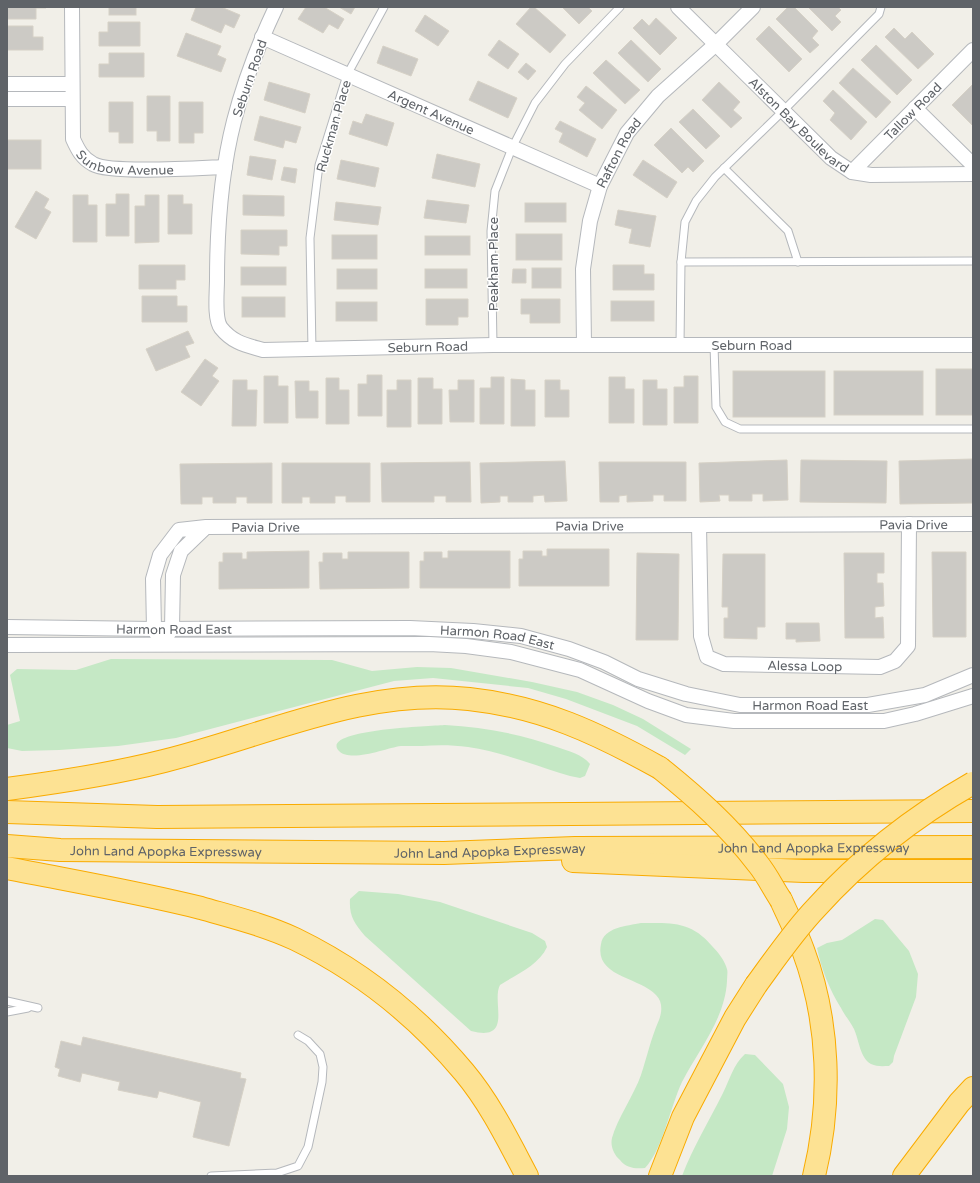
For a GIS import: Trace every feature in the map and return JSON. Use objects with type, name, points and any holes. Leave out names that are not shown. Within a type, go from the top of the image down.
[{"type":"highway","points":[[7,789],[68,781],[165,761],[347,707],[417,697],[469,699],[518,707],[568,722],[613,742],[660,768],[726,825],[759,864],[781,900],[803,950],[816,994],[825,1044],[825,1100],[821,1146],[814,1176]]},
{"type":"highway","points":[[660,1176],[683,1117],[735,1018],[756,985],[815,908],[840,882],[905,828],[943,800],[973,783]]},
{"type":"highway","points":[[7,812],[165,816],[973,811]]},
{"type":"highway","name":"John Land Apopka Expressway","points":[[7,846],[60,850],[444,853],[575,848],[973,847]]},
{"type":"highway","points":[[444,853],[698,868],[804,871],[973,871]]},
{"type":"highway","points":[[7,868],[168,900],[239,918],[294,939],[347,968],[387,996],[428,1032],[465,1073],[499,1123],[527,1176]]},
{"type":"highway","points":[[904,1176],[959,1103],[973,1088]]},
{"type":"street","name":"Sunbow Avenue","points":[[72,7],[73,139],[80,155],[94,165],[115,170],[225,167]]},
{"type":"street","name":"Seburn Road","points":[[276,7],[262,37],[234,120],[225,167],[217,244],[217,308],[220,327],[237,343],[263,350],[584,345],[973,345]]},
{"type":"street","name":"Alston Bay Boulevard","points":[[678,7],[831,158],[852,172],[871,175],[973,174]]},
{"type":"street","name":"Rafton Road","points":[[584,345],[583,269],[590,221],[600,186],[626,133],[658,96],[716,44],[753,7]]},
{"type":"street","name":"Argent Avenue","points":[[262,37],[600,186]]},
{"type":"street","name":"Tallow Road","points":[[852,172],[973,50]]},
{"type":"street","points":[[7,84],[72,84]]},
{"type":"street","points":[[7,98],[72,99]]},
{"type":"street","points":[[915,108],[973,165]]},
{"type":"street","name":"Alessa Loop","points":[[699,525],[701,636],[707,657],[724,664],[880,666],[895,661],[908,646],[909,524]]},
{"type":"street","name":"Pavia Drive","points":[[162,644],[154,628],[153,579],[160,555],[179,530],[206,527],[404,528],[973,524]]},
{"type":"street","points":[[162,644],[172,628],[173,575],[181,551],[206,527]]},
{"type":"street","name":"Harmon Road East","points":[[7,627],[410,628],[473,631],[520,636],[569,649],[604,662],[638,679],[686,694],[740,705],[868,705],[925,694],[973,675]]},
{"type":"street","name":"Harmon Road East","points":[[7,645],[429,644],[466,646],[512,652],[580,670],[648,701],[686,715],[734,721],[884,721],[915,714],[973,696]]},
{"type":"lane","name":"Ruckman Place","points":[[312,350],[310,238],[319,165],[347,75],[384,7]]},
{"type":"lane","name":"Peakham Place","points":[[493,346],[491,231],[495,191],[512,148],[535,103],[565,64],[620,7]]},
{"type":"lane","points":[[680,345],[681,262],[685,222],[696,201],[724,168],[879,14],[881,7]]},
{"type":"lane","points":[[724,168],[788,231],[798,262]]},
{"type":"lane","points":[[681,262],[973,261]]},
{"type":"lane","points":[[714,345],[716,407],[726,422],[740,429],[973,429]]},
{"type":"lane","points":[[7,1001],[38,1008]]},
{"type":"lane","points":[[7,1012],[30,1007]]},
{"type":"lane","points":[[211,1176],[277,1173],[298,1166],[308,1147],[322,1082],[323,1067],[320,1054],[308,1041],[298,1035]]},
{"type":"green space","points":[[111,659],[332,660],[372,671],[417,667],[451,668],[532,682],[577,692],[613,705],[643,719],[691,749],[685,755],[637,726],[566,699],[528,688],[433,678],[394,681],[176,738],[118,746],[59,750],[22,751],[7,748],[7,725],[20,721],[10,675],[17,669],[76,670]]},
{"type":"green space","points":[[445,725],[488,729],[529,738],[575,753],[590,764],[585,776],[580,778],[481,749],[468,747],[445,745],[401,746],[369,754],[352,756],[339,751],[337,744],[345,738],[361,733]]},
{"type":"green space","points":[[359,891],[398,894],[440,902],[532,933],[545,941],[547,947],[539,959],[533,964],[500,985],[498,992],[497,1026],[492,1031],[484,1033],[471,1031],[361,931],[355,923],[350,910],[350,899]]},
{"type":"green space","points":[[875,919],[883,920],[909,951],[918,974],[916,997],[893,1062],[889,1066],[873,1065],[864,1058],[854,1029],[826,979],[817,948],[827,943],[842,940]]},
{"type":"green space","points":[[641,923],[680,925],[696,932],[714,948],[725,963],[727,969],[727,981],[722,1008],[710,1033],[682,1082],[656,1151],[645,1168],[631,1167],[622,1163],[614,1153],[612,1138],[641,1075],[660,1017],[661,1004],[656,995],[649,989],[611,970],[604,963],[601,955],[601,944],[603,938],[607,934],[623,926]]},
{"type":"green space","points":[[745,1054],[755,1055],[783,1084],[789,1107],[787,1129],[772,1176],[682,1176],[701,1134],[735,1067]]},
{"type":"building","points":[[7,7],[46,8],[36,8],[36,19],[7,19]]},
{"type":"building","points":[[109,7],[136,7],[136,15],[109,15]]},
{"type":"building","points":[[196,7],[221,7],[240,15],[234,28],[225,24],[221,33],[191,20]]},
{"type":"building","points":[[306,7],[324,7],[344,19],[338,29],[329,24],[323,33],[298,19]]},
{"type":"building","points":[[339,7],[355,7],[351,14]]},
{"type":"building","points":[[531,7],[534,7],[566,35],[550,53],[516,24]]},
{"type":"building","points":[[562,7],[588,7],[592,11],[579,24]]},
{"type":"building","points":[[788,7],[794,7],[818,31],[812,38],[819,45],[810,53],[776,19]]},
{"type":"building","points":[[808,7],[838,7],[841,10],[835,16],[841,22],[832,31]]},
{"type":"building","points":[[425,15],[449,31],[438,46],[415,31]]},
{"type":"building","points":[[656,18],[677,38],[660,55],[633,28],[642,19],[649,26]]},
{"type":"building","points":[[108,22],[140,22],[140,46],[99,46],[99,32],[108,32]]},
{"type":"building","points":[[7,26],[33,26],[33,37],[43,37],[43,50],[7,50]]},
{"type":"building","points":[[769,26],[802,59],[789,72],[756,39]]},
{"type":"building","points":[[894,28],[905,39],[912,32],[934,54],[918,69],[885,37]]},
{"type":"building","points":[[186,33],[221,46],[217,55],[226,59],[221,72],[177,56]]},
{"type":"building","points":[[499,40],[519,54],[508,69],[488,55]]},
{"type":"building","points":[[631,40],[661,69],[648,82],[618,53]]},
{"type":"building","points":[[876,45],[912,80],[897,95],[861,60]]},
{"type":"building","points":[[383,46],[418,59],[411,76],[377,63]]},
{"type":"building","points":[[109,53],[144,53],[144,77],[99,77],[99,64],[109,64]]},
{"type":"building","points":[[606,60],[640,90],[625,104],[593,73]]},
{"type":"building","points":[[526,63],[536,71],[528,80],[518,72]]},
{"type":"building","points":[[853,68],[891,102],[876,118],[839,83]]},
{"type":"building","points":[[478,81],[517,98],[508,118],[469,100]]},
{"type":"building","points":[[269,82],[310,94],[305,113],[264,100]]},
{"type":"building","points":[[719,82],[740,102],[733,110],[742,118],[731,128],[702,100]]},
{"type":"building","points":[[973,84],[973,126],[952,105]]},
{"type":"building","points":[[586,86],[617,110],[602,129],[579,110],[585,103],[577,97]]},
{"type":"building","points":[[833,90],[867,122],[851,140],[830,120],[835,113],[823,101]]},
{"type":"building","points":[[147,96],[170,96],[170,141],[157,141],[157,131],[147,131]]},
{"type":"building","points":[[109,102],[133,102],[133,143],[119,143],[119,132],[109,132]]},
{"type":"building","points":[[179,102],[203,102],[203,133],[194,133],[194,143],[179,143]]},
{"type":"building","points":[[693,109],[720,136],[706,149],[679,122]]},
{"type":"building","points":[[366,114],[394,123],[387,146],[349,134],[353,121],[362,124]]},
{"type":"building","points":[[260,116],[301,127],[296,143],[285,140],[283,148],[254,140]]},
{"type":"building","points":[[560,121],[596,139],[587,157],[559,142],[563,133],[555,129]]},
{"type":"building","points":[[671,128],[704,161],[693,172],[688,167],[682,173],[654,145]]},
{"type":"building","points":[[7,140],[41,140],[41,169],[7,169]]},
{"type":"building","points":[[437,154],[480,164],[475,187],[432,178]]},
{"type":"building","points":[[250,156],[276,160],[272,180],[247,175]]},
{"type":"building","points":[[341,160],[379,168],[375,187],[337,179]]},
{"type":"building","points":[[643,160],[677,182],[667,198],[633,175]]},
{"type":"building","points":[[284,167],[297,169],[295,183],[281,180]]},
{"type":"building","points":[[36,191],[49,199],[44,208],[51,212],[36,239],[15,227]]},
{"type":"building","points":[[116,194],[129,194],[129,236],[106,236],[106,204],[116,204]]},
{"type":"building","points":[[73,195],[88,195],[88,205],[97,205],[97,242],[73,242]]},
{"type":"building","points":[[145,195],[159,195],[159,242],[135,243],[135,206],[145,206]]},
{"type":"building","points":[[168,195],[183,195],[183,204],[192,204],[192,234],[168,234]]},
{"type":"building","points":[[243,195],[284,196],[284,216],[243,215]]},
{"type":"building","points":[[427,200],[469,205],[466,223],[424,218]]},
{"type":"building","points":[[336,202],[381,207],[378,225],[334,220]]},
{"type":"building","points":[[525,203],[566,203],[566,222],[525,222]]},
{"type":"building","points":[[618,210],[656,216],[650,247],[629,243],[632,229],[615,225]]},
{"type":"building","points":[[241,230],[287,230],[287,246],[279,246],[279,255],[241,254]]},
{"type":"building","points":[[516,234],[562,234],[562,260],[516,260]]},
{"type":"building","points":[[332,235],[377,235],[377,259],[332,259]]},
{"type":"building","points":[[425,236],[470,236],[470,255],[425,255]]},
{"type":"building","points":[[139,265],[185,265],[185,280],[176,280],[176,289],[139,289]]},
{"type":"building","points":[[613,265],[644,265],[644,274],[654,274],[654,290],[613,290]]},
{"type":"building","points":[[241,267],[286,267],[286,285],[241,285]]},
{"type":"building","points":[[532,268],[561,268],[561,288],[532,288]]},
{"type":"building","points":[[337,269],[377,269],[377,289],[337,289]]},
{"type":"building","points":[[425,269],[467,269],[467,288],[425,288]]},
{"type":"building","points":[[513,269],[526,269],[526,283],[512,283]]},
{"type":"building","points":[[142,296],[177,296],[177,306],[187,306],[187,322],[142,322]]},
{"type":"building","points":[[242,297],[285,297],[285,317],[242,317]]},
{"type":"building","points":[[426,299],[468,299],[468,317],[458,317],[458,325],[426,325]]},
{"type":"building","points":[[521,299],[560,299],[560,323],[530,323],[530,314],[521,314]]},
{"type":"building","points":[[611,301],[654,301],[654,321],[611,321]]},
{"type":"building","points":[[336,302],[377,302],[377,321],[336,321]]},
{"type":"building","points":[[188,331],[194,343],[185,346],[190,357],[156,371],[146,349]]},
{"type":"building","points":[[205,359],[218,368],[212,376],[219,381],[201,406],[181,392]]},
{"type":"building","points":[[936,369],[973,369],[973,415],[936,415]]},
{"type":"building","points":[[733,371],[825,371],[825,417],[733,417]]},
{"type":"building","points":[[834,371],[923,371],[923,415],[834,415]]},
{"type":"building","points":[[367,375],[382,375],[382,416],[358,416],[358,384],[367,384]]},
{"type":"building","points":[[264,376],[278,376],[278,386],[288,386],[288,423],[264,423]]},
{"type":"building","points":[[684,376],[698,376],[698,423],[674,423],[674,387],[684,387]]},
{"type":"building","points":[[491,377],[504,377],[504,424],[480,424],[480,388],[491,388]]},
{"type":"building","points":[[609,377],[625,377],[625,389],[634,389],[634,423],[609,423]]},
{"type":"building","points":[[326,378],[339,378],[339,390],[349,390],[349,424],[326,424]]},
{"type":"building","points":[[418,378],[433,378],[433,389],[442,389],[442,424],[418,424]]},
{"type":"building","points":[[511,379],[525,380],[525,390],[535,390],[535,426],[511,426]]},
{"type":"building","points":[[233,380],[247,380],[247,390],[257,390],[256,426],[232,426]]},
{"type":"building","points":[[397,380],[411,380],[411,427],[387,427],[387,390],[397,390]]},
{"type":"building","points":[[458,380],[474,380],[474,422],[450,422],[449,390],[458,390]]},
{"type":"building","points":[[545,380],[560,380],[560,390],[569,390],[569,417],[545,417]]},
{"type":"building","points":[[643,380],[657,380],[657,389],[667,389],[667,425],[643,425]]},
{"type":"building","points":[[295,381],[309,381],[309,391],[318,391],[318,418],[296,418]]},
{"type":"building","points":[[973,459],[973,503],[900,504],[899,461]]},
{"type":"building","points":[[787,460],[788,500],[763,501],[763,494],[752,494],[752,501],[729,501],[729,495],[719,495],[720,501],[700,502],[699,463]]},
{"type":"building","points":[[801,460],[887,461],[886,503],[800,502]]},
{"type":"building","points":[[565,461],[567,501],[545,502],[544,495],[533,496],[533,502],[508,502],[508,496],[500,496],[500,502],[481,503],[480,463]]},
{"type":"building","points":[[470,462],[471,502],[446,502],[446,496],[434,496],[434,502],[382,502],[381,463]]},
{"type":"building","points":[[599,462],[686,462],[686,501],[664,501],[664,495],[653,495],[653,501],[627,502],[627,495],[619,496],[619,502],[600,502]]},
{"type":"building","points":[[272,463],[272,503],[247,503],[247,497],[236,497],[236,503],[213,503],[213,497],[202,497],[202,504],[181,504],[180,464]]},
{"type":"building","points":[[282,463],[370,463],[370,502],[346,502],[346,496],[335,496],[335,503],[310,503],[310,497],[302,497],[302,503],[282,503]]},
{"type":"building","points":[[547,549],[609,549],[609,586],[519,586],[519,559],[523,559],[523,551],[542,551],[542,556],[547,556]]},
{"type":"building","points":[[309,551],[309,588],[219,589],[219,562],[223,562],[223,553],[242,553],[242,559],[247,559],[247,552]]},
{"type":"building","points":[[448,551],[510,551],[510,588],[420,588],[420,561],[424,561],[424,552],[442,552],[442,558],[448,558]]},
{"type":"building","points":[[348,552],[409,552],[409,588],[320,589],[319,562],[323,562],[323,553],[342,553],[342,559],[348,559]]},
{"type":"building","points":[[932,552],[966,552],[966,637],[933,637]]},
{"type":"building","points":[[637,553],[679,554],[678,640],[636,640]]},
{"type":"building","points":[[844,553],[884,553],[884,573],[877,573],[877,583],[883,583],[884,606],[875,607],[875,618],[883,617],[884,638],[845,638]]},
{"type":"building","points":[[723,554],[765,554],[765,627],[757,627],[757,639],[724,638],[724,618],[728,618],[728,607],[722,607]]},
{"type":"building","points":[[786,623],[819,623],[820,641],[796,642],[796,639],[786,639]]},
{"type":"building","points":[[83,1037],[241,1073],[240,1078],[246,1079],[229,1146],[193,1137],[201,1102],[159,1091],[157,1098],[118,1090],[120,1082],[82,1073],[80,1082],[58,1076],[60,1069],[55,1067],[61,1041],[81,1046]]}]
